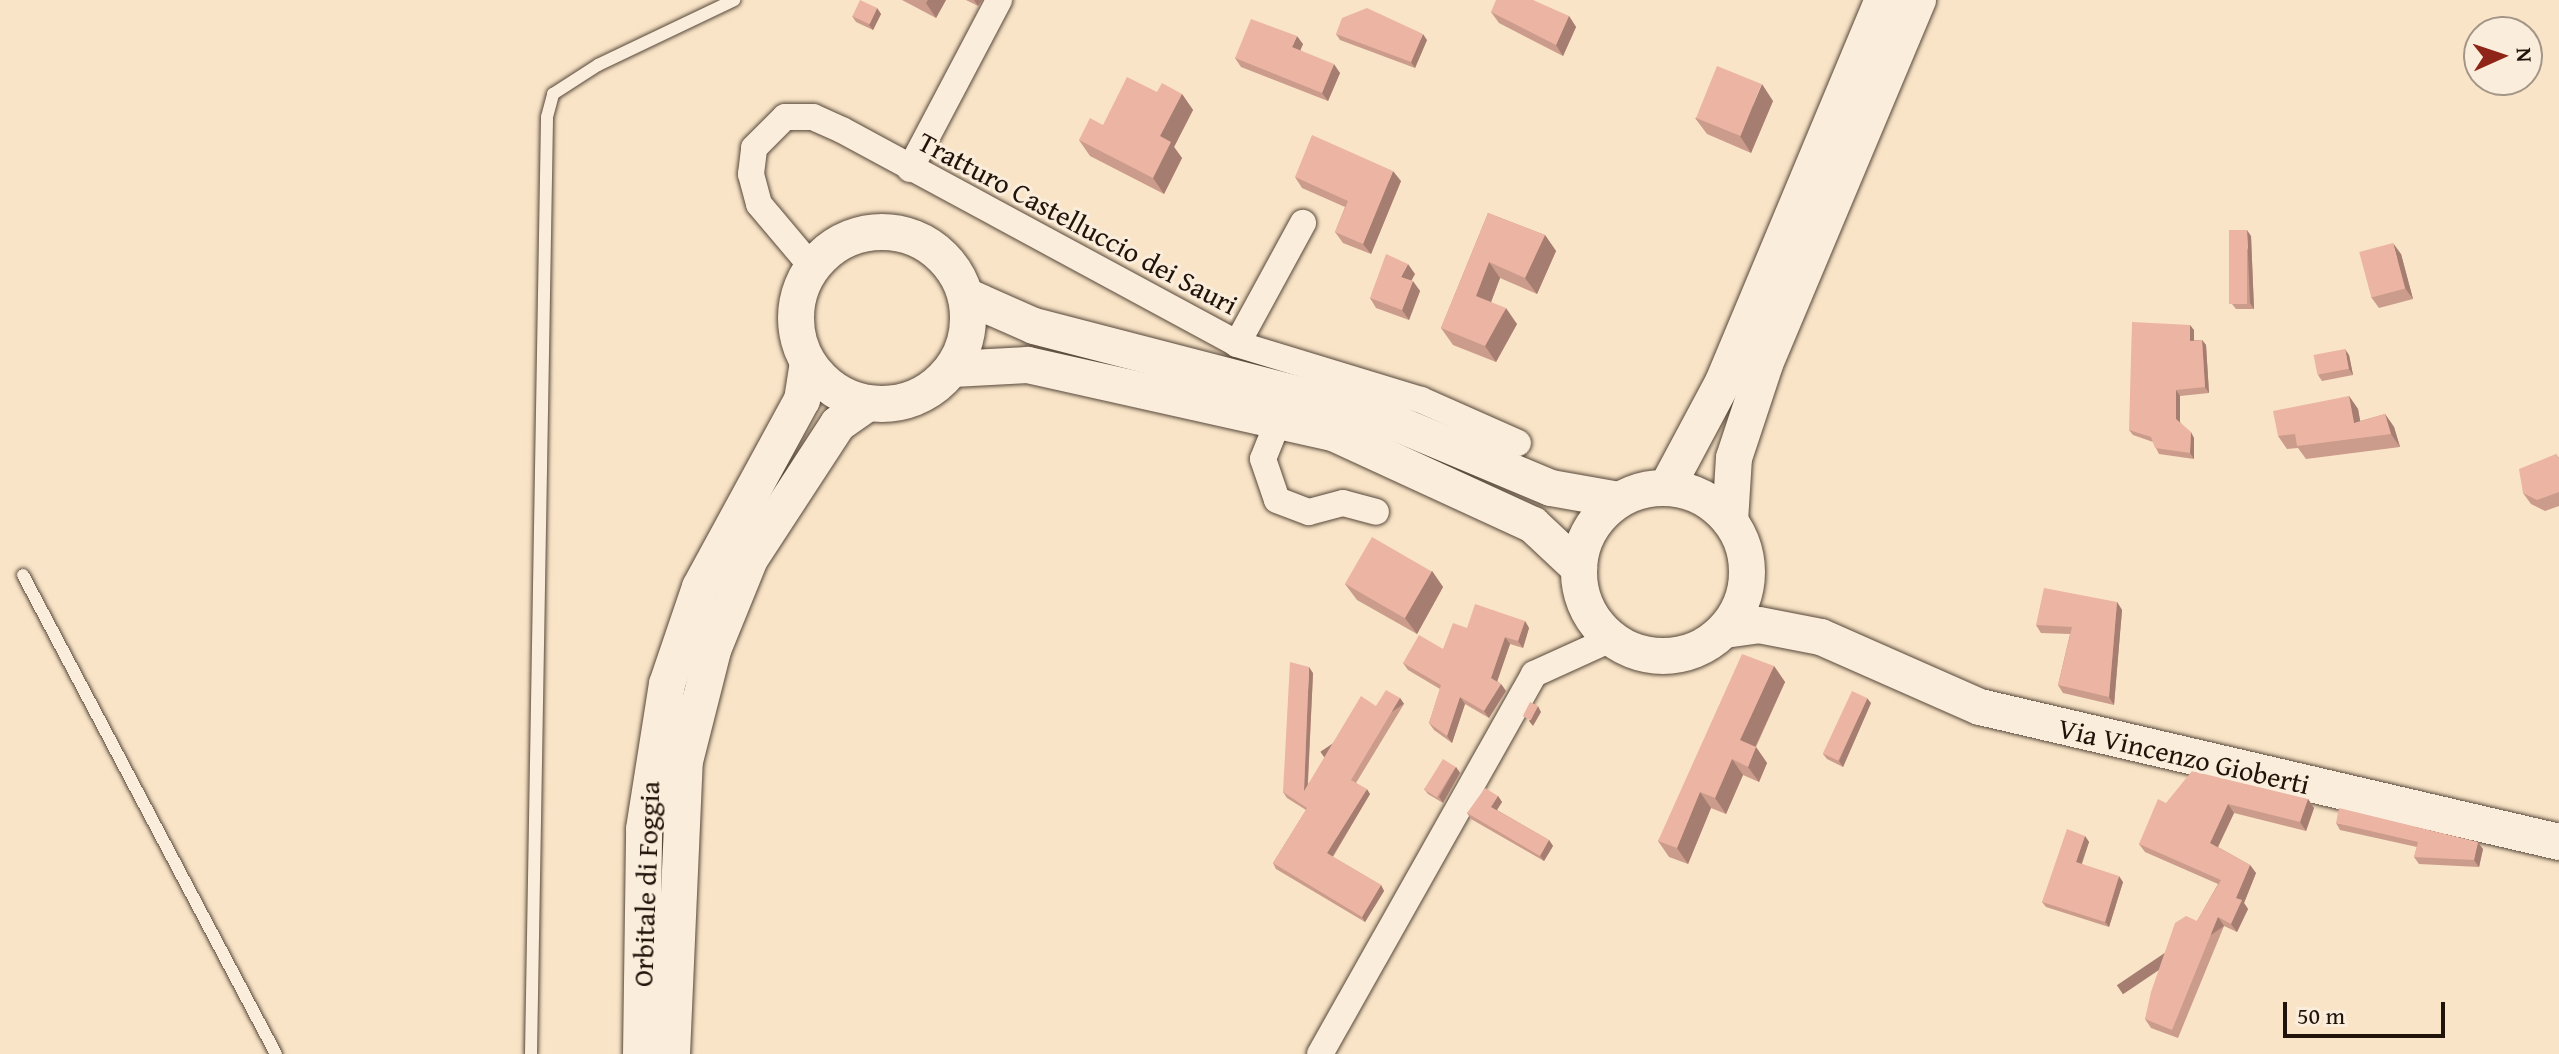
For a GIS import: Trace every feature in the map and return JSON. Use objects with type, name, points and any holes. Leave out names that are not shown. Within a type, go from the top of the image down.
[{"type":"main road","points":[[1667,487],[1723,382],[1883,0]]},
{"type":"main road","points":[[1619,500],[1591,529],[1579,568],[1586,607],[1611,639],[1666,656],[1694,651],[1725,630],[1737,612],[1747,570],[1730,521],[1734,458],[1765,364],[1918,0]]},
{"type":"main road","points":[[966,296],[965,342],[953,369],[917,397],[867,404],[824,382],[808,364],[795,315],[812,267],[856,235],[911,236],[936,250],[966,296],[1034,326],[1275,384],[1374,414],[1551,488],[1619,500],[1667,487],[1691,492],[1730,521]]},
{"type":"main road","name":"Orbitale di Foggia","points":[[641,1054],[644,829],[667,684],[700,587],[802,400],[808,364]]},
{"type":"main road","points":[[953,369],[1028,365],[1279,419],[1446,480],[1533,525],[1579,568]]},
{"type":"main road","name":"Orbitale di Foggia","points":[[672,1054],[683,777],[713,650],[774,521],[838,424],[867,404]]},
{"type":"main road","name":"Via Vincenzo Gioberti","points":[[1747,570],[1821,637]]},
{"type":"main road","name":"Via Vincenzo Gioberti","points":[[1725,630],[1759,625],[1821,637],[1980,707],[2559,842]]},
{"type":"street","points":[[910,169],[999,0]]},
{"type":"street","name":"Tratturo Castelluccio dei Sauri","points":[[812,267],[759,204],[751,174],[762,134],[785,117],[813,117],[1237,344],[1421,400],[1518,443]]},
{"type":"street","points":[[1237,344],[1303,223]]},
{"type":"street","points":[[1279,419],[1263,459],[1277,500],[1309,512],[1343,503],[1376,512]]},
{"type":"street","points":[[1320,1054],[1534,674],[1611,639]]},
{"type":"lane","points":[[531,1054],[547,117],[553,94],[598,65],[734,0]]},
{"type":"lane","points":[[23,575],[276,1054]]},
{"type":"building","points":[[860,0],[877,8],[870,24],[852,16]]},
{"type":"building","points":[[1496,0],[1533,0],[1569,16],[1556,45],[1491,12]]},
{"type":"building","points":[[1367,8],[1423,34],[1411,62],[1336,34],[1342,18]]},
{"type":"building","points":[[1251,19],[1297,36],[1292,47],[1334,64],[1322,93],[1235,58]]},
{"type":"building","points":[[1717,66],[1762,84],[1741,136],[1696,118]]},
{"type":"building","points":[[1127,77],[1157,92],[1162,83],[1182,94],[1160,136],[1171,142],[1153,178],[1079,140],[1090,118],[1103,125]]},
{"type":"building","points":[[1312,135],[1393,171],[1363,244],[1335,232],[1348,201],[1295,177]]},
{"type":"building","points":[[1488,213],[1545,235],[1525,278],[1489,262],[1476,296],[1506,308],[1485,346],[1441,328]]},
{"type":"building","points":[[2229,230],[2247,230],[2247,304],[2229,304]]},
{"type":"building","points":[[2393,243],[2405,288],[2371,297],[2359,252]]},
{"type":"building","points":[[1386,254],[1408,264],[1401,277],[1413,281],[1402,310],[1370,298]]},
{"type":"building","points":[[2132,322],[2190,325],[2190,341],[2202,340],[2205,387],[2176,390],[2176,419],[2191,432],[2190,453],[2155,448],[2151,437],[2129,430]]},
{"type":"building","points":[[2345,349],[2349,369],[2317,375],[2314,355]]},
{"type":"building","points":[[2349,396],[2354,423],[2385,414],[2391,434],[2297,446],[2295,434],[2278,436],[2273,411]]},
{"type":"building","points":[[2556,454],[2559,459],[2559,492],[2537,500],[2523,493],[2519,469]]},
{"type":"building","points":[[1372,537],[1432,572],[1405,618],[1345,584]]},
{"type":"building","points":[[2044,588],[2117,602],[2109,697],[2058,685],[2072,627],[2036,625]]},
{"type":"building","points":[[1475,604],[1525,621],[1518,641],[1505,637],[1491,678],[1501,684],[1484,711],[1460,697],[1447,736],[1429,723],[1441,685],[1403,663],[1419,635],[1443,649],[1453,623],[1467,628]]},
{"type":"building","points":[[1742,654],[1774,666],[1740,740],[1756,747],[1748,767],[1732,759],[1715,798],[1700,792],[1677,848],[1658,841]]},
{"type":"building","points":[[1290,662],[1309,667],[1304,791],[1361,696],[1376,706],[1386,690],[1400,698],[1351,780],[1367,789],[1327,853],[1381,885],[1362,917],[1273,863],[1307,808],[1283,792]]},
{"type":"building","points":[[1852,691],[1867,698],[1838,761],[1823,754]]},
{"type":"building","points":[[1530,702],[1538,706],[1531,720],[1523,716]]},
{"type":"building","points":[[1443,759],[1456,767],[1437,797],[1424,790]]},
{"type":"building","points":[[2192,771],[2308,799],[2300,822],[2228,804],[2210,843],[2250,865],[2236,898],[2242,900],[2231,924],[2218,917],[2172,1030],[2145,1019],[2151,992],[2175,923],[2186,916],[2197,921],[2221,880],[2139,844],[2158,799],[2166,803]]},
{"type":"building","points":[[1485,788],[1498,796],[1491,807],[1549,840],[1540,856],[1467,813]]},
{"type":"building","points":[[2339,808],[2478,842],[2474,860],[2414,857],[2418,842],[2336,823]]},
{"type":"building","points":[[2067,829],[2085,836],[2076,862],[2119,876],[2105,922],[2042,902]]}]
